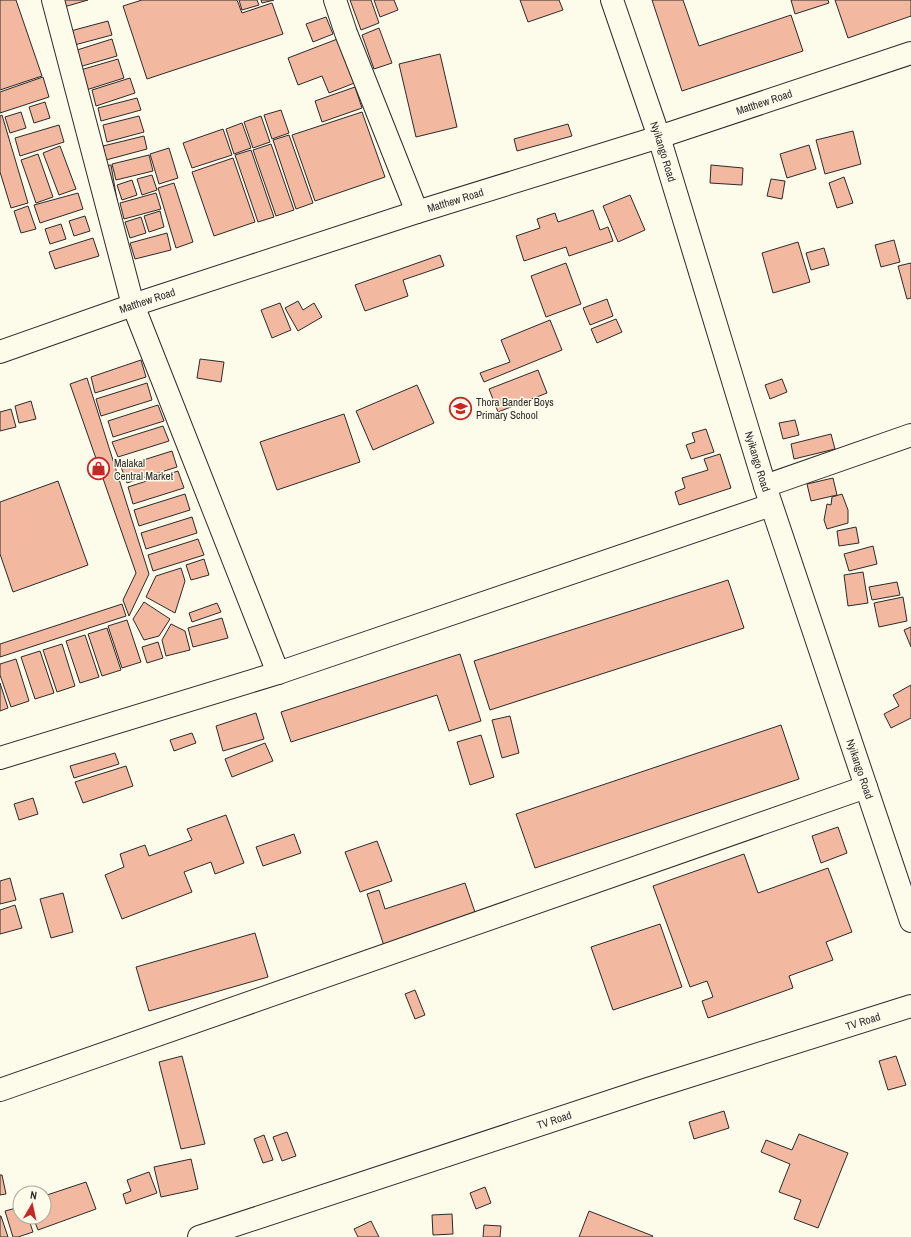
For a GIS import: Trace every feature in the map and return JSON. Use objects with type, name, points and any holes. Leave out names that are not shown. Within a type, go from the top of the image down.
[{"type":"street","points":[[53,0],[133,305],[278,673]]},
{"type":"street","points":[[335,0],[346,33],[418,212]]},
{"type":"street","name":"Nyikango Road","points":[[612,0],[659,137],[768,495],[911,921]]},
{"type":"street","name":"Matthew Road","points":[[0,352],[133,305],[418,212],[659,137],[911,53]]},
{"type":"street","points":[[0,758],[278,673],[768,495],[911,435]]},
{"type":"street","points":[[0,1090],[866,787]]},
{"type":"street","name":"TV Road","points":[[199,1237],[641,1091],[911,1006]]},
{"type":"building","points":[[0,0],[16,0],[42,76],[0,90]]},
{"type":"building","points":[[62,0],[88,0],[64,7]]},
{"type":"building","points":[[142,0],[237,0],[242,13],[272,3],[283,34],[147,79],[123,6]]},
{"type":"building","points":[[239,0],[257,0],[259,5],[242,10]]},
{"type":"building","points":[[261,0],[274,0],[262,3]]},
{"type":"building","points":[[350,0],[371,0],[379,23],[361,30]]},
{"type":"building","points":[[374,0],[394,0],[398,10],[380,17]]},
{"type":"building","points":[[520,0],[559,0],[563,10],[528,22]]},
{"type":"building","points":[[652,0],[683,0],[699,46],[791,15],[803,51],[682,91]]},
{"type":"building","points":[[791,0],[828,0],[829,3],[795,14]]},
{"type":"building","points":[[835,0],[911,0],[911,16],[848,38]]},
{"type":"building","points":[[326,17],[333,34],[313,42],[306,24]]},
{"type":"building","points":[[108,21],[112,35],[67,47],[63,33]]},
{"type":"building","points":[[379,28],[392,63],[374,69],[362,35]]},
{"type":"building","points":[[340,38],[357,82],[329,93],[322,76],[298,85],[288,58]]},
{"type":"building","points":[[112,39],[117,56],[79,67],[74,51]]},
{"type":"building","points":[[440,54],[457,127],[416,137],[399,64]]},
{"type":"building","points":[[118,59],[124,78],[83,91],[77,71]]},
{"type":"building","points":[[43,77],[49,97],[0,113],[0,92]]},
{"type":"building","points":[[130,78],[135,93],[96,106],[92,90]]},
{"type":"building","points":[[355,87],[362,108],[322,122],[315,101]]},
{"type":"building","points":[[137,98],[141,110],[101,121],[98,108]]},
{"type":"building","points":[[45,102],[50,118],[34,123],[29,107]]},
{"type":"building","points":[[281,110],[289,133],[272,139],[264,115]]},
{"type":"building","points":[[21,112],[26,128],[10,133],[5,117]]},
{"type":"building","points":[[362,112],[385,177],[315,201],[292,135]]},
{"type":"building","points":[[2,115],[28,203],[11,208],[0,172],[0,116]]},
{"type":"building","points":[[139,116],[144,132],[107,142],[103,125]]},
{"type":"building","points":[[261,116],[270,142],[253,148],[244,122]]},
{"type":"building","points":[[242,123],[251,148],[234,154],[226,129]]},
{"type":"building","points":[[568,124],[572,136],[517,151],[514,139]]},
{"type":"building","points":[[59,125],[64,142],[20,156],[15,138]]},
{"type":"building","points":[[223,129],[232,155],[192,168],[183,143]]},
{"type":"building","points":[[853,131],[861,164],[825,174],[816,140]]},
{"type":"building","points":[[289,135],[313,203],[296,209],[273,140]]},
{"type":"building","points":[[144,136],[147,149],[106,160],[103,146]]},
{"type":"building","points":[[271,144],[294,210],[276,216],[253,150]]},
{"type":"building","points":[[809,145],[816,169],[787,178],[780,154]]},
{"type":"building","points":[[60,146],[76,189],[59,195],[43,153]]},
{"type":"building","points":[[169,148],[178,178],[159,184],[150,154]]},
{"type":"building","points":[[251,150],[274,217],[258,222],[235,155]]},
{"type":"building","points":[[38,154],[53,197],[36,203],[21,160]]},
{"type":"building","points":[[149,155],[153,171],[116,180],[112,164]]},
{"type":"building","points":[[233,158],[255,222],[214,236],[192,172]]},
{"type":"building","points":[[111,165],[117,200],[103,166]]},
{"type":"building","points":[[711,165],[743,168],[742,185],[710,183]]},
{"type":"building","points":[[152,175],[157,190],[142,195],[137,179]]},
{"type":"building","points":[[844,177],[853,203],[837,208],[829,183]]},
{"type":"building","points":[[771,179],[785,181],[782,199],[767,196]]},
{"type":"building","points":[[132,180],[137,195],[122,200],[117,185]]},
{"type":"building","points":[[174,183],[193,242],[176,248],[158,188]]},
{"type":"building","points":[[78,193],[83,209],[40,223],[34,205]]},
{"type":"building","points":[[156,193],[161,209],[124,219],[120,203]]},
{"type":"building","points":[[630,195],[645,230],[618,242],[603,206]]},
{"type":"building","points":[[28,206],[36,229],[21,233],[14,211]]},
{"type":"building","points":[[593,210],[600,230],[608,227],[613,241],[569,256],[566,247],[524,261],[516,236],[540,228],[537,219],[555,213],[558,222]]},
{"type":"building","points":[[160,211],[164,227],[149,232],[144,216]]},
{"type":"building","points":[[85,216],[90,231],[74,236],[69,221]]},
{"type":"building","points":[[141,217],[146,233],[130,238],[125,222]]},
{"type":"building","points":[[61,224],[66,239],[50,244],[45,229]]},
{"type":"building","points":[[167,233],[171,250],[135,259],[130,243]]},
{"type":"building","points":[[93,238],[99,256],[55,269],[49,252]]},
{"type":"building","points":[[894,240],[900,262],[881,267],[875,245]]},
{"type":"building","points":[[798,242],[810,282],[773,293],[762,253]]},
{"type":"building","points":[[824,248],[829,265],[811,270],[806,253]]},
{"type":"building","points":[[440,255],[444,266],[403,280],[408,296],[365,311],[355,285]]},
{"type":"building","points":[[566,263],[581,304],[546,317],[531,276]]},
{"type":"building","points":[[911,263],[911,298],[907,299],[898,266]]},
{"type":"building","points":[[607,299],[613,316],[590,325],[583,308]]},
{"type":"building","points":[[298,301],[303,310],[314,303],[322,317],[298,331],[285,308]]},
{"type":"building","points":[[280,303],[291,330],[272,338],[261,310]]},
{"type":"building","points":[[616,319],[622,332],[597,343],[591,329]]},
{"type":"building","points":[[550,320],[562,350],[484,382],[480,373],[510,362],[501,340]]},
{"type":"building","points":[[200,359],[224,362],[221,382],[197,378]]},
{"type":"building","points":[[141,360],[146,377],[95,393],[91,377]]},
{"type":"building","points":[[538,370],[547,393],[498,412],[489,389]]},
{"type":"building","points":[[87,378],[149,574],[129,616],[123,600],[136,573],[70,384]]},
{"type":"building","points":[[782,379],[787,392],[770,399],[765,385]]},
{"type":"building","points":[[147,383],[152,400],[101,416],[96,399]]},
{"type":"building","points":[[417,385],[434,423],[373,450],[356,411]]},
{"type":"building","points":[[31,401],[36,419],[19,423],[15,406]]},
{"type":"building","points":[[158,405],[164,421],[113,437],[108,421]]},
{"type":"building","points":[[11,409],[16,427],[0,431],[0,412]]},
{"type":"building","points":[[344,414],[360,462],[277,490],[260,442]]},
{"type":"building","points":[[795,420],[799,435],[783,439],[779,423]]},
{"type":"building","points":[[163,426],[169,441],[118,457],[112,442]]},
{"type":"building","points":[[706,429],[714,452],[691,459],[686,445],[695,442],[692,433]]},
{"type":"building","points":[[831,434],[835,449],[794,459],[791,444]]},
{"type":"building","points":[[172,451],[177,467],[127,483],[121,467]]},
{"type":"building","points":[[720,454],[731,488],[679,505],[675,492],[685,488],[682,478],[708,470],[704,459]]},
{"type":"building","points":[[178,471],[184,488],[133,504],[128,487]]},
{"type":"building","points":[[833,478],[837,495],[811,501],[807,484]]},
{"type":"building","points":[[58,481],[88,565],[13,592],[0,554],[0,502]]},
{"type":"building","points":[[185,494],[190,510],[139,526],[134,510]]},
{"type":"building","points":[[842,494],[848,510],[848,523],[827,529],[824,520],[827,504],[831,505],[832,497]]},
{"type":"building","points":[[192,517],[197,533],[146,549],[141,533]]},
{"type":"building","points":[[856,527],[859,543],[839,546],[837,531]]},
{"type":"building","points":[[198,539],[204,555],[153,571],[148,555]]},
{"type":"building","points":[[873,546],[877,564],[849,571],[844,554]]},
{"type":"building","points":[[204,559],[209,575],[191,580],[186,565]]},
{"type":"building","points":[[181,568],[185,581],[175,613],[146,597],[156,576]]},
{"type":"building","points":[[863,572],[868,603],[848,606],[844,575]]},
{"type":"building","points":[[728,580],[744,628],[490,710],[474,661]]},
{"type":"building","points":[[897,582],[900,595],[872,600],[869,587]]},
{"type":"building","points":[[903,597],[907,621],[879,627],[874,603]]},
{"type":"building","points":[[144,602],[170,619],[159,636],[144,640],[133,619]]},
{"type":"building","points":[[217,603],[221,612],[192,622],[189,613]]},
{"type":"building","points":[[122,604],[126,616],[0,657],[0,644]]},
{"type":"building","points":[[222,618],[228,638],[193,647],[188,628]]},
{"type":"building","points":[[127,620],[141,662],[122,668],[108,626]]},
{"type":"building","points":[[171,624],[185,631],[190,650],[166,656],[162,640]]},
{"type":"building","points":[[911,627],[911,647],[904,630]]},
{"type":"building","points":[[107,628],[121,670],[102,676],[88,634]]},
{"type":"building","points":[[85,635],[99,677],[80,683],[66,641]]},
{"type":"building","points":[[158,642],[163,658],[147,663],[142,647]]},
{"type":"building","points":[[62,644],[75,686],[57,692],[43,650]]},
{"type":"building","points":[[40,651],[54,693],[35,699],[21,657]]},
{"type":"building","points":[[460,654],[481,721],[449,731],[437,695],[291,742],[281,712]]},
{"type":"building","points":[[16,659],[29,701],[11,707],[0,675],[0,664]]},
{"type":"building","points":[[0,683],[8,708],[0,711]]},
{"type":"building","points":[[911,685],[911,718],[891,728],[884,714],[899,706],[893,695]]},
{"type":"building","points":[[256,713],[264,739],[223,751],[216,726]]},
{"type":"building","points":[[510,716],[519,753],[502,758],[492,720]]},
{"type":"building","points":[[781,725],[799,779],[535,868],[516,814]]},
{"type":"building","points":[[192,733],[196,743],[174,751],[170,740]]},
{"type":"building","points":[[481,735],[494,777],[470,785],[457,742]]},
{"type":"building","points":[[265,743],[273,761],[232,777],[225,759]]},
{"type":"building","points":[[115,753],[119,764],[74,778],[70,766]]},
{"type":"building","points":[[126,766],[133,786],[83,803],[75,782]]},
{"type":"building","points":[[33,798],[38,814],[19,820],[14,804]]},
{"type":"building","points":[[226,815],[244,863],[215,874],[211,862],[184,872],[192,892],[122,919],[105,875],[124,867],[120,854],[145,845],[149,856],[192,840],[187,829]]},
{"type":"building","points":[[838,827],[847,853],[821,863],[812,836]]},
{"type":"building","points":[[294,834],[301,853],[263,866],[256,847]]},
{"type":"building","points":[[377,841],[392,881],[360,892],[345,852]]},
{"type":"building","points":[[744,854],[758,893],[828,868],[852,932],[826,942],[833,960],[789,976],[793,988],[708,1018],[702,1001],[713,997],[707,981],[690,987],[653,886]]},
{"type":"building","points":[[10,878],[16,900],[0,904],[0,881]]},
{"type":"building","points":[[465,883],[477,918],[385,949],[367,894],[379,890],[385,909]]},
{"type":"building","points":[[63,893],[73,932],[51,938],[40,899]]},
{"type":"building","points":[[15,905],[22,928],[0,934],[0,910]]},
{"type":"building","points":[[660,924],[682,987],[613,1010],[591,947]]},
{"type":"building","points":[[255,933],[268,977],[149,1011],[136,967]]},
{"type":"building","points":[[415,990],[425,1015],[415,1019],[405,994]]},
{"type":"building","points":[[182,1056],[205,1144],[181,1149],[159,1062]]},
{"type":"building","points":[[896,1056],[906,1085],[888,1090],[879,1061]]},
{"type":"building","points":[[724,1111],[729,1128],[694,1139],[689,1122]]},
{"type":"building","points":[[287,1132],[296,1156],[282,1161],[273,1137]]},
{"type":"building","points":[[799,1134],[848,1153],[818,1228],[794,1219],[801,1200],[779,1192],[790,1164],[761,1152],[766,1140],[792,1150]]},
{"type":"building","points":[[264,1135],[273,1160],[263,1163],[254,1139]]},
{"type":"building","points":[[191,1159],[198,1189],[161,1197],[154,1167]]},
{"type":"building","points":[[149,1172],[157,1193],[126,1204],[123,1194],[131,1191],[127,1180]]},
{"type":"building","points":[[0,1175],[2,1175],[6,1194],[0,1195]]},
{"type":"building","points":[[86,1182],[96,1209],[52,1225],[52,1193]]},
{"type":"building","points":[[485,1187],[491,1203],[476,1209],[470,1193]]},
{"type":"building","points":[[12,1209],[12,1225],[31,1225],[33,1232],[18,1237],[13,1237],[5,1211]]},
{"type":"building","points":[[589,1211],[653,1236],[579,1237]]},
{"type":"building","points":[[452,1214],[453,1234],[433,1235],[432,1215]]},
{"type":"building","points":[[1,1216],[8,1237],[0,1237]]},
{"type":"building","points":[[371,1221],[379,1237],[358,1237],[354,1229]]},
{"type":"building","points":[[36,1225],[52,1225],[38,1230]]},
{"type":"building","points":[[484,1225],[501,1226],[500,1237],[483,1237]]},
{"type":"place","name":"Thora Bander Boys Primary School","points":[[460,408]]},
{"type":"place","name":"Malakal Central Market","points":[[98,469]]}]
